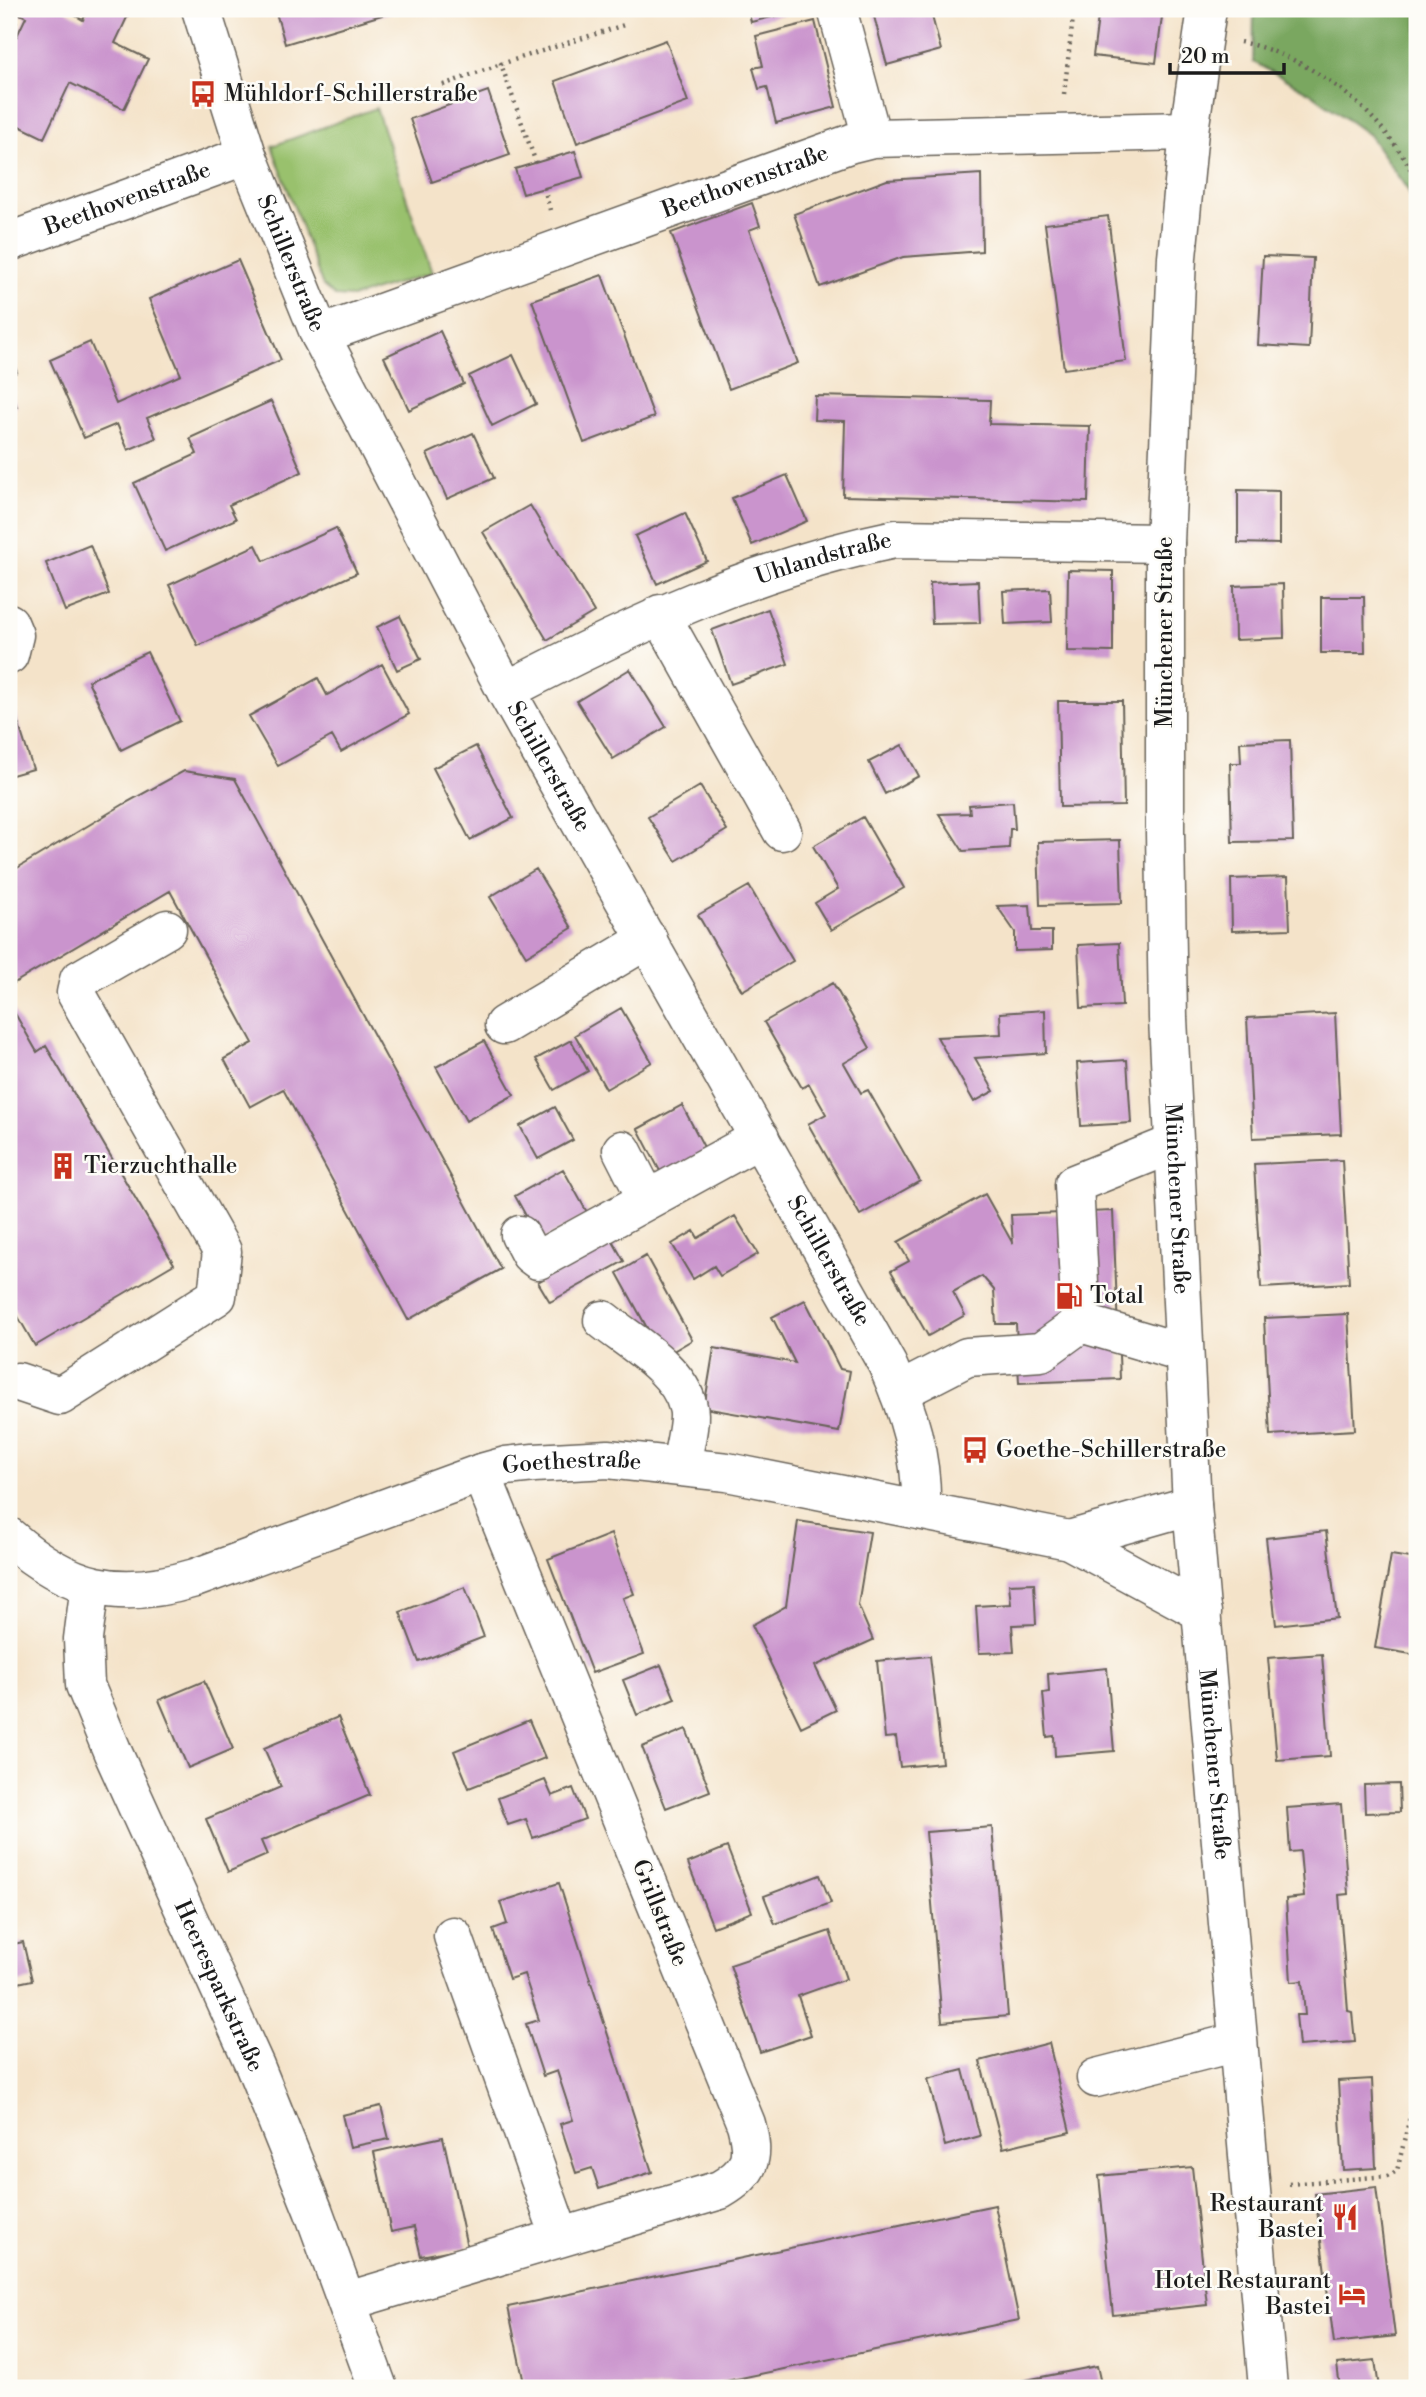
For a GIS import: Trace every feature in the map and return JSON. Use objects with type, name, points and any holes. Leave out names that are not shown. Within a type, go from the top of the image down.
[{"type":"street","name":"Schillerstraße","points":[[201,9],[247,155],[320,335],[506,691],[887,1364],[900,1392],[914,1440],[922,1481],[921,1510]]},
{"type":"street","points":[[837,9],[872,138]]},
{"type":"street","name":"Münchener Straße","points":[[1207,9],[1189,131],[1177,257],[1165,543],[1165,858],[1173,1144],[1192,1505],[1268,2388]]},
{"type":"street","name":"Beethovenstraße","points":[[320,335],[872,138],[1189,131]]},
{"type":"street","name":"Beethovenstraße","points":[[9,242],[247,155]]},
{"type":"street","name":"Uhlandstraße","points":[[506,691],[660,614],[786,567],[853,547],[895,539],[1165,543]]},
{"type":"street","points":[[660,614],[782,831]]},
{"type":"street","points":[[9,623],[14,635],[9,655]]},
{"type":"street","points":[[12,1382],[60,1396],[217,1296],[222,1251],[76,993],[79,980],[167,929]]},
{"type":"street","points":[[503,1025],[648,939]]},
{"type":"street","points":[[520,1236],[530,1254],[538,1260],[760,1138]]},
{"type":"street","points":[[1081,1323],[1074,1184],[1173,1144]]},
{"type":"street","points":[[622,1150],[647,1199]]},
{"type":"street","points":[[603,1320],[670,1373],[681,1388],[689,1409],[681,1466]]},
{"type":"street","points":[[900,1392],[967,1357],[1041,1352],[1081,1323]]},
{"type":"street","points":[[1081,1323],[1183,1353]]},
{"type":"street","name":"Goethestraße","points":[[9,1537],[54,1571],[90,1585],[141,1590],[165,1587],[481,1473],[506,1466],[561,1460],[608,1459],[727,1472],[1069,1540],[1202,1612]]},
{"type":"street","name":"Grillstraße","points":[[348,2301],[720,2190],[736,2181],[746,2171],[750,2154],[750,2141],[741,2112],[481,1473]]},
{"type":"street","name":"Goethestraße","points":[[1069,1540],[1192,1505]]},
{"type":"street","name":"Heeresparkstraße","points":[[90,1585],[83,1639],[85,1685],[113,1753],[255,2066],[348,2301],[378,2388]]},
{"type":"street","points":[[453,1936],[560,2236]]},
{"type":"street","points":[[1096,2078],[1237,2042]]},
{"type":"path","points":[[1059,134],[1074,9]]},
{"type":"path","points":[[9,20],[21,27]]},
{"type":"path","points":[[443,85],[624,24]]},
{"type":"path","points":[[1264,47],[1331,82],[1358,102],[1408,161],[1417,182]]},
{"type":"path","points":[[501,64],[536,163]]},
{"type":"path","points":[[1250,2187],[1387,2176],[1396,2171],[1417,2087]]},
{"type":"green space","points":[[1417,9],[1417,221],[1409,192],[1369,135],[1309,92],[1253,62],[1254,10]]},
{"type":"green space","points":[[376,108],[432,273],[353,297],[335,296],[323,286],[272,146]]},
{"type":"building","points":[[17,9],[64,9],[83,20],[88,9],[131,9],[115,43],[148,59],[124,109],[70,83],[44,138],[9,121],[9,32],[17,36],[26,17],[16,12]]},
{"type":"building","points":[[275,9],[402,9],[285,44]]},
{"type":"building","points":[[748,9],[802,9],[802,10],[751,22]]},
{"type":"building","points":[[872,9],[930,9],[941,50],[887,65]]},
{"type":"building","points":[[1099,9],[1163,9],[1156,63],[1093,56]]},
{"type":"building","points":[[815,21],[836,107],[776,123],[767,87],[759,89],[753,68],[763,66],[756,36]]},
{"type":"building","points":[[666,40],[688,102],[577,143],[555,81]]},
{"type":"building","points":[[488,91],[510,155],[432,182],[410,119]]},
{"type":"building","points":[[575,151],[583,177],[523,194],[515,169]]},
{"type":"building","points":[[981,174],[982,251],[903,257],[820,287],[794,214],[887,180]]},
{"type":"building","points":[[752,203],[760,226],[749,230],[798,363],[729,389],[671,233]]},
{"type":"building","points":[[1108,216],[1126,361],[1064,369],[1045,224]]},
{"type":"building","points":[[1263,256],[1313,258],[1309,348],[1258,345]]},
{"type":"building","points":[[238,260],[281,360],[147,418],[156,438],[128,450],[117,424],[84,438],[50,360],[90,342],[116,404],[181,375],[149,299]]},
{"type":"building","points":[[602,275],[654,417],[584,443],[532,300]]},
{"type":"building","points":[[440,331],[464,384],[409,410],[384,357]]},
{"type":"building","points":[[9,353],[17,372],[9,376]]},
{"type":"building","points":[[513,355],[536,404],[492,426],[469,376]]},
{"type":"building","points":[[9,387],[17,407],[9,410]]},
{"type":"building","points":[[815,396],[990,400],[989,424],[1090,426],[1088,502],[843,496],[845,421],[814,420]]},
{"type":"building","points":[[271,401],[302,472],[229,505],[236,519],[165,551],[134,483],[197,454],[190,438]]},
{"type":"building","points":[[473,433],[494,478],[447,499],[427,454]]},
{"type":"building","points":[[787,475],[807,521],[752,545],[732,498]]},
{"type":"building","points":[[1238,490],[1279,491],[1279,544],[1238,543]]},
{"type":"building","points":[[530,505],[594,612],[547,640],[483,532]]},
{"type":"building","points":[[685,513],[707,561],[657,584],[635,536]]},
{"type":"building","points":[[336,528],[357,573],[198,646],[169,585],[256,545],[264,561]]},
{"type":"building","points":[[90,545],[109,594],[65,611],[46,563]]},
{"type":"building","points":[[1068,570],[1113,571],[1113,652],[1067,651]]},
{"type":"building","points":[[978,581],[980,623],[932,624],[930,583]]},
{"type":"building","points":[[1283,584],[1284,638],[1235,640],[1234,586]]},
{"type":"building","points":[[1050,589],[1052,622],[1005,624],[1003,591]]},
{"type":"building","points":[[1321,597],[1364,597],[1365,653],[1321,653]]},
{"type":"building","points":[[768,609],[788,664],[731,684],[712,630]]},
{"type":"building","points":[[400,616],[421,659],[397,670],[377,627]]},
{"type":"building","points":[[147,652],[180,721],[121,750],[88,681]]},
{"type":"building","points":[[382,664],[409,714],[341,752],[332,736],[278,766],[249,716],[318,678],[327,695]]},
{"type":"building","points":[[630,669],[666,727],[613,759],[577,701]]},
{"type":"building","points":[[1058,701],[1122,701],[1124,806],[1060,807]]},
{"type":"building","points":[[15,713],[33,769],[9,776],[9,714]]},
{"type":"building","points":[[1290,740],[1293,841],[1232,842],[1230,763],[1241,763],[1240,742]]},
{"type":"building","points":[[902,745],[919,776],[885,794],[869,762]]},
{"type":"building","points":[[476,746],[513,818],[470,840],[433,768]]},
{"type":"building","points":[[184,771],[235,779],[501,1269],[408,1320],[283,1089],[250,1107],[224,1059],[253,1043],[170,891],[9,986],[9,873]]},
{"type":"building","points":[[700,786],[727,830],[676,861],[648,817]]},
{"type":"building","points":[[1013,802],[1015,829],[1010,829],[1009,848],[963,851],[939,814],[970,813],[969,805]]},
{"type":"building","points":[[863,817],[904,888],[831,930],[815,903],[838,889],[813,846]]},
{"type":"building","points":[[1120,840],[1122,903],[1040,905],[1038,842]]},
{"type":"building","points":[[536,869],[572,928],[526,956],[490,897]]},
{"type":"building","points":[[1288,877],[1290,929],[1232,931],[1231,879]]},
{"type":"building","points":[[749,886],[793,961],[742,991],[698,915]]},
{"type":"building","points":[[1030,905],[1032,931],[1052,931],[1052,950],[1015,951],[1015,932],[997,906]]},
{"type":"building","points":[[1119,943],[1122,1006],[1081,1008],[1078,945]]},
{"type":"building","points":[[833,983],[870,1048],[844,1063],[861,1093],[868,1090],[920,1181],[860,1215],[808,1124],[826,1114],[809,1084],[802,1088],[764,1022]]},
{"type":"building","name":"Tierzuchthalle","points":[[9,1003],[37,1052],[46,1046],[174,1264],[35,1346],[9,1301]]},
{"type":"building","points":[[621,1008],[652,1062],[606,1089],[575,1035]]},
{"type":"building","points":[[1045,1010],[1046,1053],[975,1058],[994,1091],[974,1102],[937,1037],[1001,1034],[1000,1013]]},
{"type":"building","points":[[1335,1013],[1341,1134],[1253,1138],[1247,1018]]},
{"type":"building","points":[[571,1040],[588,1071],[554,1090],[536,1059]]},
{"type":"building","points":[[484,1041],[514,1095],[466,1121],[436,1067]]},
{"type":"building","points":[[1127,1060],[1131,1123],[1081,1126],[1077,1063]]},
{"type":"building","points":[[682,1105],[706,1151],[662,1175],[638,1129]]},
{"type":"building","points":[[555,1107],[573,1140],[538,1159],[520,1126]]},
{"type":"building","points":[[1342,1160],[1349,1283],[1261,1288],[1254,1164]]},
{"type":"building","points":[[563,1169],[588,1214],[540,1241],[515,1196]]},
{"type":"building","points":[[985,1194],[1013,1244],[1011,1215],[1113,1211],[1120,1379],[1019,1383],[1016,1324],[996,1324],[994,1290],[982,1276],[953,1292],[965,1315],[928,1336],[891,1271],[909,1261],[898,1242]]},
{"type":"building","points":[[735,1216],[758,1254],[720,1276],[714,1266],[693,1279],[672,1244],[694,1231],[698,1238]]},
{"type":"building","points":[[612,1240],[624,1261],[550,1302],[538,1282]]},
{"type":"building","points":[[646,1256],[692,1340],[663,1357],[617,1273]]},
{"type":"building","points":[[805,1300],[840,1369],[850,1371],[839,1432],[704,1408],[714,1348],[795,1363],[772,1317]]},
{"type":"building","points":[[1348,1314],[1355,1430],[1270,1435],[1264,1318]]},
{"type":"building","points":[[798,1521],[870,1532],[858,1605],[873,1640],[815,1666],[836,1710],[801,1727],[752,1625],[786,1606]]},
{"type":"building","points":[[1326,1531],[1337,1618],[1276,1625],[1266,1538]]},
{"type":"building","points":[[611,1534],[634,1594],[623,1598],[644,1654],[592,1673],[548,1559]]},
{"type":"building","points":[[1391,1555],[1417,1559],[1417,1655],[1375,1648]]},
{"type":"building","points":[[1034,1583],[1036,1624],[1012,1625],[1014,1652],[979,1653],[976,1606],[1011,1604],[1009,1584]]},
{"type":"building","points":[[465,1587],[484,1637],[419,1662],[400,1612]]},
{"type":"building","points":[[1322,1654],[1330,1756],[1277,1760],[1268,1658]]},
{"type":"building","points":[[930,1656],[942,1763],[900,1767],[896,1737],[885,1738],[877,1661]]},
{"type":"building","points":[[661,1665],[675,1699],[637,1715],[623,1680]]},
{"type":"building","points":[[1107,1668],[1114,1751],[1055,1756],[1054,1736],[1047,1737],[1043,1693],[1049,1692],[1048,1674]]},
{"type":"building","points":[[204,1681],[233,1749],[188,1768],[159,1700]]},
{"type":"building","points":[[338,1717],[370,1795],[261,1841],[267,1855],[228,1872],[206,1819],[281,1787],[264,1748]]},
{"type":"building","points":[[529,1720],[545,1758],[469,1788],[454,1751]]},
{"type":"building","points":[[686,1729],[710,1791],[666,1808],[642,1747]]},
{"type":"building","points":[[545,1780],[552,1796],[573,1788],[585,1819],[533,1838],[526,1819],[508,1825],[498,1798]]},
{"type":"building","points":[[1399,1784],[1400,1812],[1365,1813],[1364,1785]]},
{"type":"building","points":[[1341,1804],[1348,1894],[1339,1895],[1348,2011],[1352,2012],[1355,2042],[1299,2046],[1296,2015],[1305,2015],[1302,1981],[1291,1982],[1286,1899],[1304,1897],[1300,1851],[1290,1852],[1287,1808]]},
{"type":"building","points":[[992,1827],[1008,2016],[942,2022],[926,1832]]},
{"type":"building","points":[[727,1847],[752,1912],[713,1927],[688,1863]]},
{"type":"building","points":[[820,1875],[831,1903],[775,1924],[764,1896]]},
{"type":"building","points":[[559,1883],[652,2172],[599,2189],[592,2168],[576,2173],[560,2124],[573,2120],[557,2071],[543,2076],[526,2024],[539,2020],[524,1974],[509,1979],[493,1929],[507,1924],[500,1902]]},
{"type":"building","points":[[830,1931],[846,1979],[798,1996],[811,2035],[760,2052],[730,1965]]},
{"type":"building","points":[[23,1942],[32,1980],[9,1985],[9,1945]]},
{"type":"building","points":[[1049,2043],[1070,2132],[1003,2148],[980,2061]]},
{"type":"building","points":[[963,2070],[980,2136],[945,2146],[928,2079]]},
{"type":"building","points":[[1372,2079],[1376,2168],[1343,2170],[1338,2081]]},
{"type":"building","points":[[381,2106],[389,2139],[350,2147],[342,2115]]},
{"type":"building","points":[[443,2137],[467,2247],[421,2256],[414,2227],[391,2232],[374,2152]]},
{"type":"building","points":[[1192,2167],[1207,2305],[1113,2315],[1099,2176]]},
{"type":"building","points":[[1376,2187],[1395,2336],[1334,2343],[1315,2194]]},
{"type":"building","points":[[995,2205],[1019,2320],[693,2388],[525,2388],[508,2307]]},
{"type":"building","points":[[1375,2360],[1379,2388],[1340,2388],[1337,2364]]},
{"type":"building","points":[[1097,2366],[1102,2388],[991,2388],[991,2387]]},
{"type":"place","name":"Mühldorf-Schillerstraße","points":[[203,94]]},
{"type":"place","name":"Tierzuchthalle","points":[[63,1166]]},
{"type":"place","name":"Total","points":[[1069,1296]]},
{"type":"place","name":"Goethe-Schillerstraße","points":[[975,1450]]},
{"type":"place","name":"Restaurant Bastei","points":[[1345,2217]]},
{"type":"place","name":"Hotel Restaurant Bastei","points":[[1352,2294]]}]
